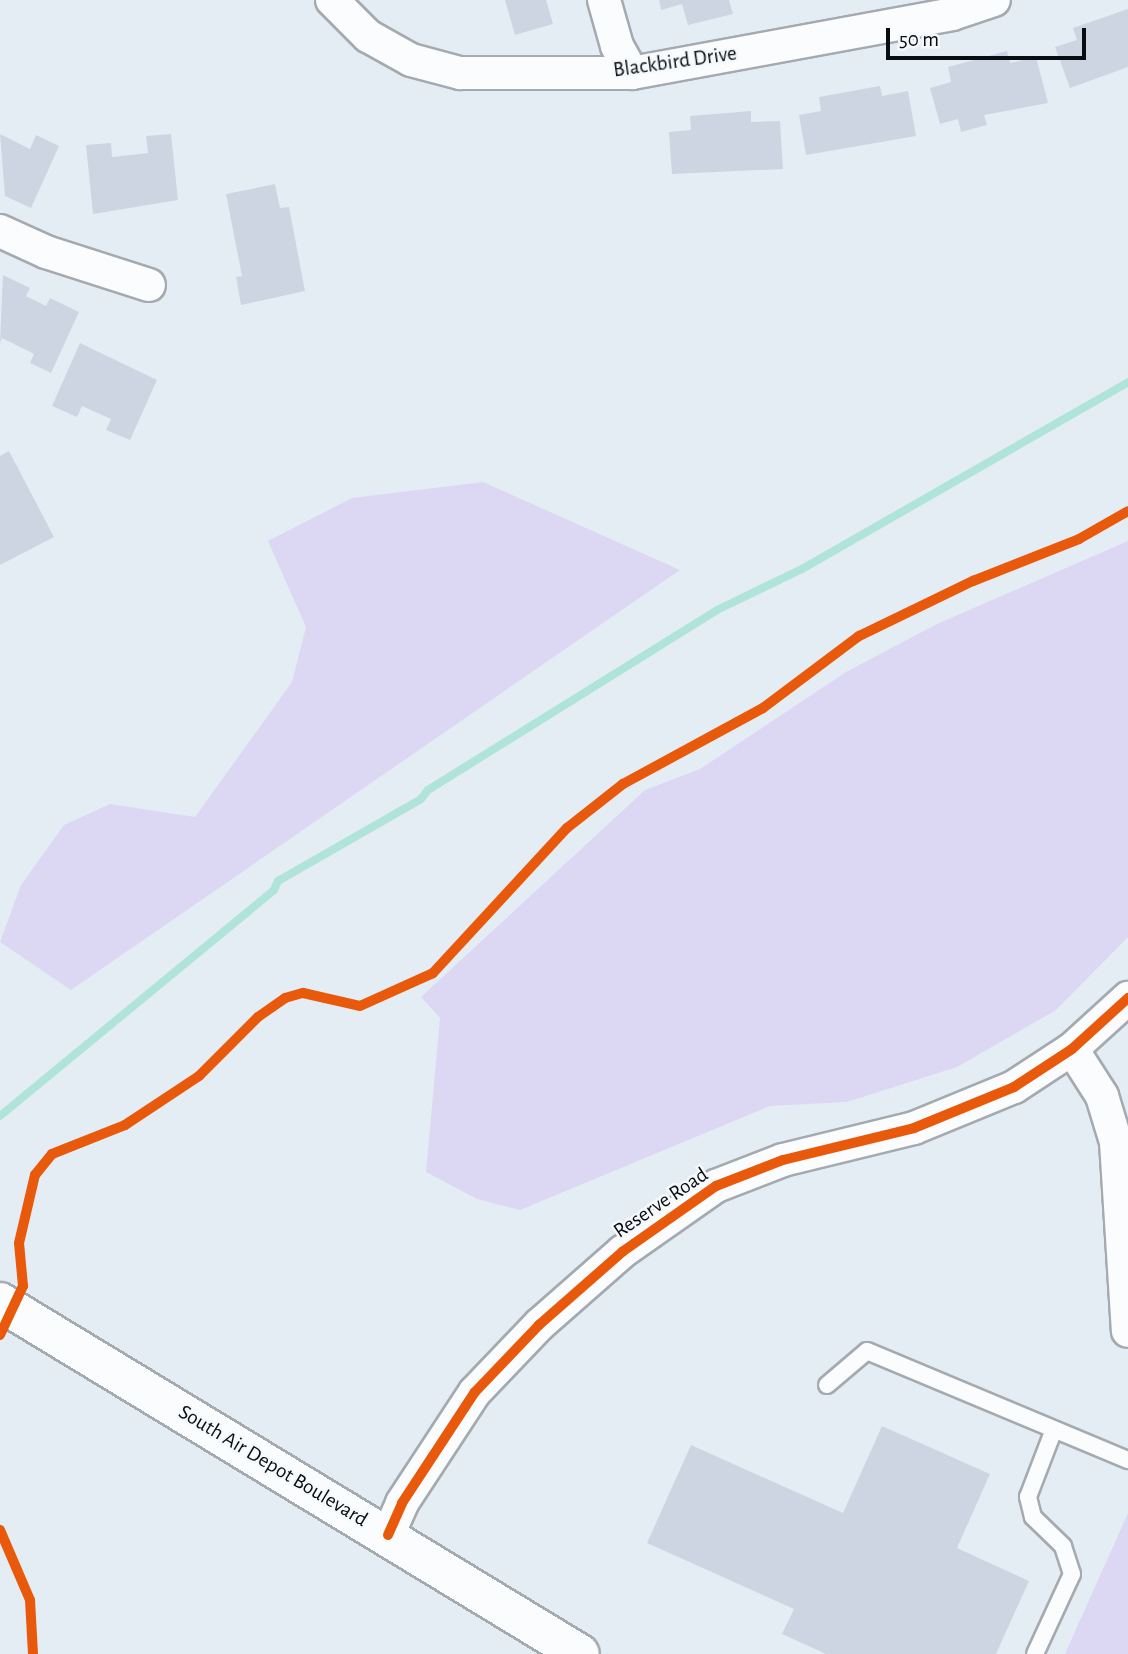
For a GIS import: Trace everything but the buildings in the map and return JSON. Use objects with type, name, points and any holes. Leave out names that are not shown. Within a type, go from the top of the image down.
[{"type":"street","name":"Blackbird Drive","points":[[331,0],[368,36],[411,60],[460,74],[632,73],[952,14],[994,0]]},
{"type":"street","points":[[604,0],[617,46],[632,73]]},
{"type":"street","points":[[0,231],[149,285]]},
{"type":"street","name":"Reserve Road","points":[[387,1535],[402,1503],[475,1392],[539,1325],[622,1252],[716,1186],[783,1160],[914,1128],[1014,1087],[1072,1049],[1128,998]]},
{"type":"street","points":[[1072,1049],[1102,1096],[1116,1142],[1128,1331]]},
{"type":"street","name":"South Air Depot Boulevard","points":[[0,1302],[580,1654]]},
{"type":"lane","points":[[827,1385],[867,1351],[1053,1432],[1128,1460]]},
{"type":"lane","points":[[1035,1654],[1072,1574],[1063,1546],[1032,1517],[1028,1497],[1053,1432]]},
{"type":"shaded area","points":[[483,482],[680,570],[71,990],[0,942],[21,885],[64,825],[110,804],[195,817],[292,682],[306,627],[268,541],[352,498]]},
{"type":"shaded area","points":[[1128,541],[1128,937],[1056,1010],[957,1067],[847,1102],[770,1106],[520,1210],[477,1199],[426,1172],[440,1018],[421,997],[645,790],[700,769],[846,672],[937,624]]},
{"type":"shaded area","points":[[1128,1513],[1128,1654],[1065,1654]]},
{"type":"waterway","points":[[0,1116],[274,890],[278,881],[421,799],[428,790],[717,610],[802,569],[1128,382]]},
{"type":"cycle path","points":[[0,1335],[23,1286],[19,1243],[35,1175],[52,1154],[125,1125],[199,1076],[258,1017],[285,998],[303,993],[360,1006],[433,973],[567,828],[623,784],[763,708],[859,636],[973,581],[1079,539],[1128,511]]},
{"type":"cycle path","points":[[388,1535],[402,1503],[475,1392],[539,1325],[622,1252],[716,1186],[783,1160],[914,1128],[1014,1087],[1072,1049],[1128,998]]},
{"type":"cycle path","points":[[0,1530],[30,1600],[33,1654]]}]
